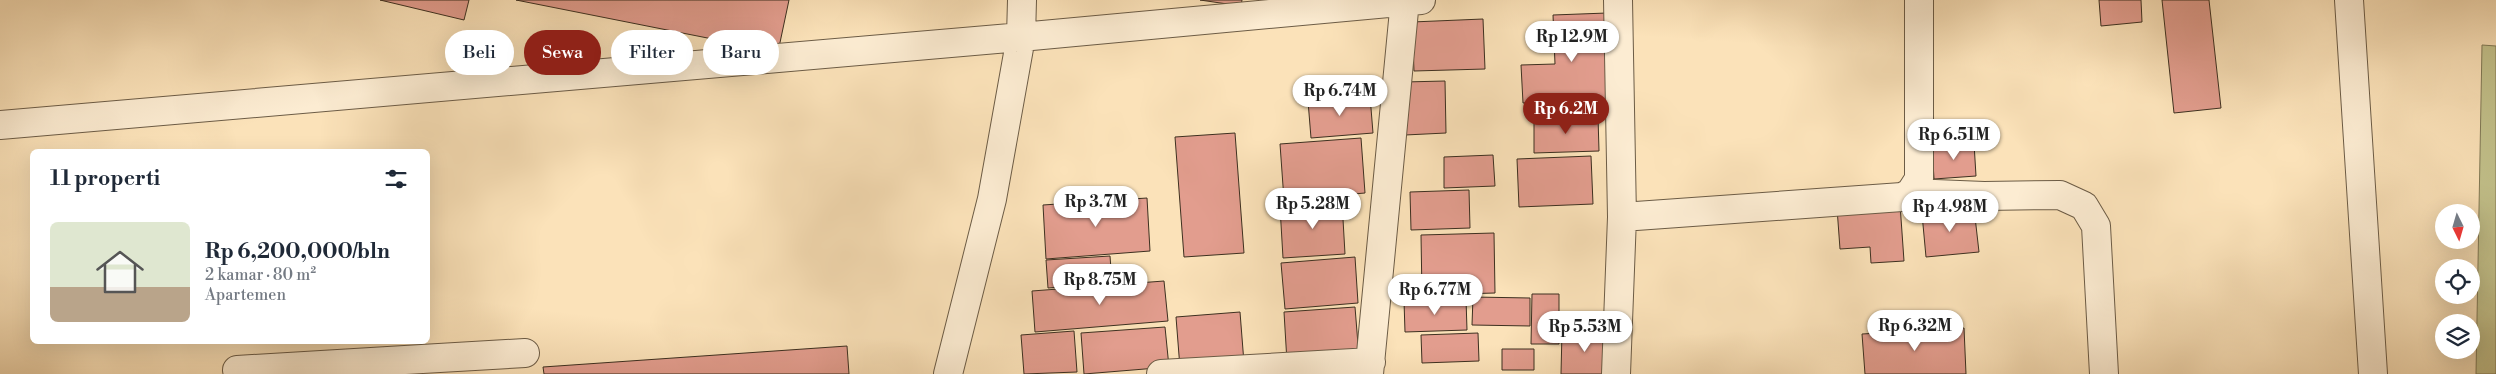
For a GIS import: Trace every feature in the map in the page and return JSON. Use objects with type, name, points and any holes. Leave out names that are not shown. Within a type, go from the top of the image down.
[{"type":"street","points":[[948,374],[992,199],[1021,37],[1022,0]]},
{"type":"street","points":[[0,125],[1021,37],[1410,0],[1370,368],[1161,374]]},
{"type":"street","points":[[1616,374],[1622,218],[1618,0]]},
{"type":"street","points":[[1622,218],[1902,197],[1910,193],[1919,180],[1919,0]]},
{"type":"street","points":[[2349,0],[2373,374]]},
{"type":"street","points":[[1910,193],[1984,196],[2060,194],[2084,206],[2096,226],[2104,374]]},
{"type":"street","points":[[237,370],[387,367],[525,353]]},
{"type":"shaded area","points":[[2482,45],[2496,46],[2496,374],[2476,374],[2476,359],[2480,359],[2480,314],[2477,314],[2477,304],[2480,304],[2479,204]]},
{"type":"building","points":[[380,0],[469,0],[464,20]]},
{"type":"building","points":[[516,0],[789,0],[779,47],[779,30],[703,30],[703,37],[693,35],[693,30],[667,30]]},
{"type":"building","points":[[1200,0],[1242,0],[1241,6]]},
{"type":"building","points":[[2099,0],[2141,0],[2142,22],[2101,26]]},
{"type":"building","points":[[2162,0],[2209,0],[2221,108],[2174,113]]},
{"type":"building","points":[[1607,13],[1610,100],[1523,103],[1521,65],[1555,64],[1553,15]]},
{"type":"building","points":[[1483,19],[1485,69],[1414,71],[1412,22]]},
{"type":"building","points":[[1445,81],[1446,133],[1405,135],[1404,82]]},
{"type":"building","points":[[1370,96],[1373,133],[1311,138],[1308,101]]},
{"type":"building","points":[[1598,117],[1599,151],[1534,153],[1534,119]]},
{"type":"building","points":[[1235,133],[1244,253],[1184,257],[1175,137]]},
{"type":"building","points":[[1361,138],[1365,193],[1284,200],[1280,144]]},
{"type":"building","points":[[1974,143],[1976,176],[1934,179],[1932,146]]},
{"type":"building","points":[[1493,155],[1495,186],[1444,188],[1444,157]]},
{"type":"building","points":[[1591,156],[1593,204],[1519,207],[1517,159]]},
{"type":"building","points":[[1469,190],[1470,228],[1411,230],[1410,192]]},
{"type":"building","points":[[1147,198],[1150,251],[1046,259],[1043,205]]},
{"type":"building","points":[[1342,202],[1345,254],[1283,258],[1280,207]]},
{"type":"building","points":[[1900,204],[1904,261],[1871,263],[1870,247],[1840,249],[1837,208]]},
{"type":"building","points":[[1974,208],[1979,252],[1926,257],[1922,214]]},
{"type":"building","points":[[1494,233],[1495,293],[1422,295],[1421,235]]},
{"type":"building","points":[[1110,256],[1112,283],[1048,288],[1046,260]]},
{"type":"building","points":[[1355,257],[1358,303],[1285,309],[1281,263]]},
{"type":"building","points":[[1164,281],[1168,321],[1035,332],[1032,291]]},
{"type":"building","points":[[1532,294],[1559,294],[1559,344],[1531,344]]},
{"type":"building","points":[[1473,297],[1530,298],[1530,326],[1472,325]]},
{"type":"building","points":[[1466,299],[1467,330],[1405,332],[1404,301]]},
{"type":"building","points":[[1355,307],[1359,357],[1287,362],[1284,312]]},
{"type":"building","points":[[1240,312],[1244,363],[1180,368],[1176,317]]},
{"type":"building","points":[[1165,327],[1169,367],[1084,374],[1081,333]]},
{"type":"building","points":[[1964,328],[1966,374],[1865,374],[1862,334]]},
{"type":"building","points":[[1074,331],[1077,372],[1024,374],[1021,335]]},
{"type":"building","points":[[1562,331],[1610,332],[1609,374],[1561,374]]},
{"type":"building","points":[[1478,333],[1479,361],[1422,363],[1421,335]]},
{"type":"building","points":[[847,346],[849,374],[544,374],[543,367]]},
{"type":"building","points":[[1502,349],[1534,349],[1534,370],[1502,370]]}]
